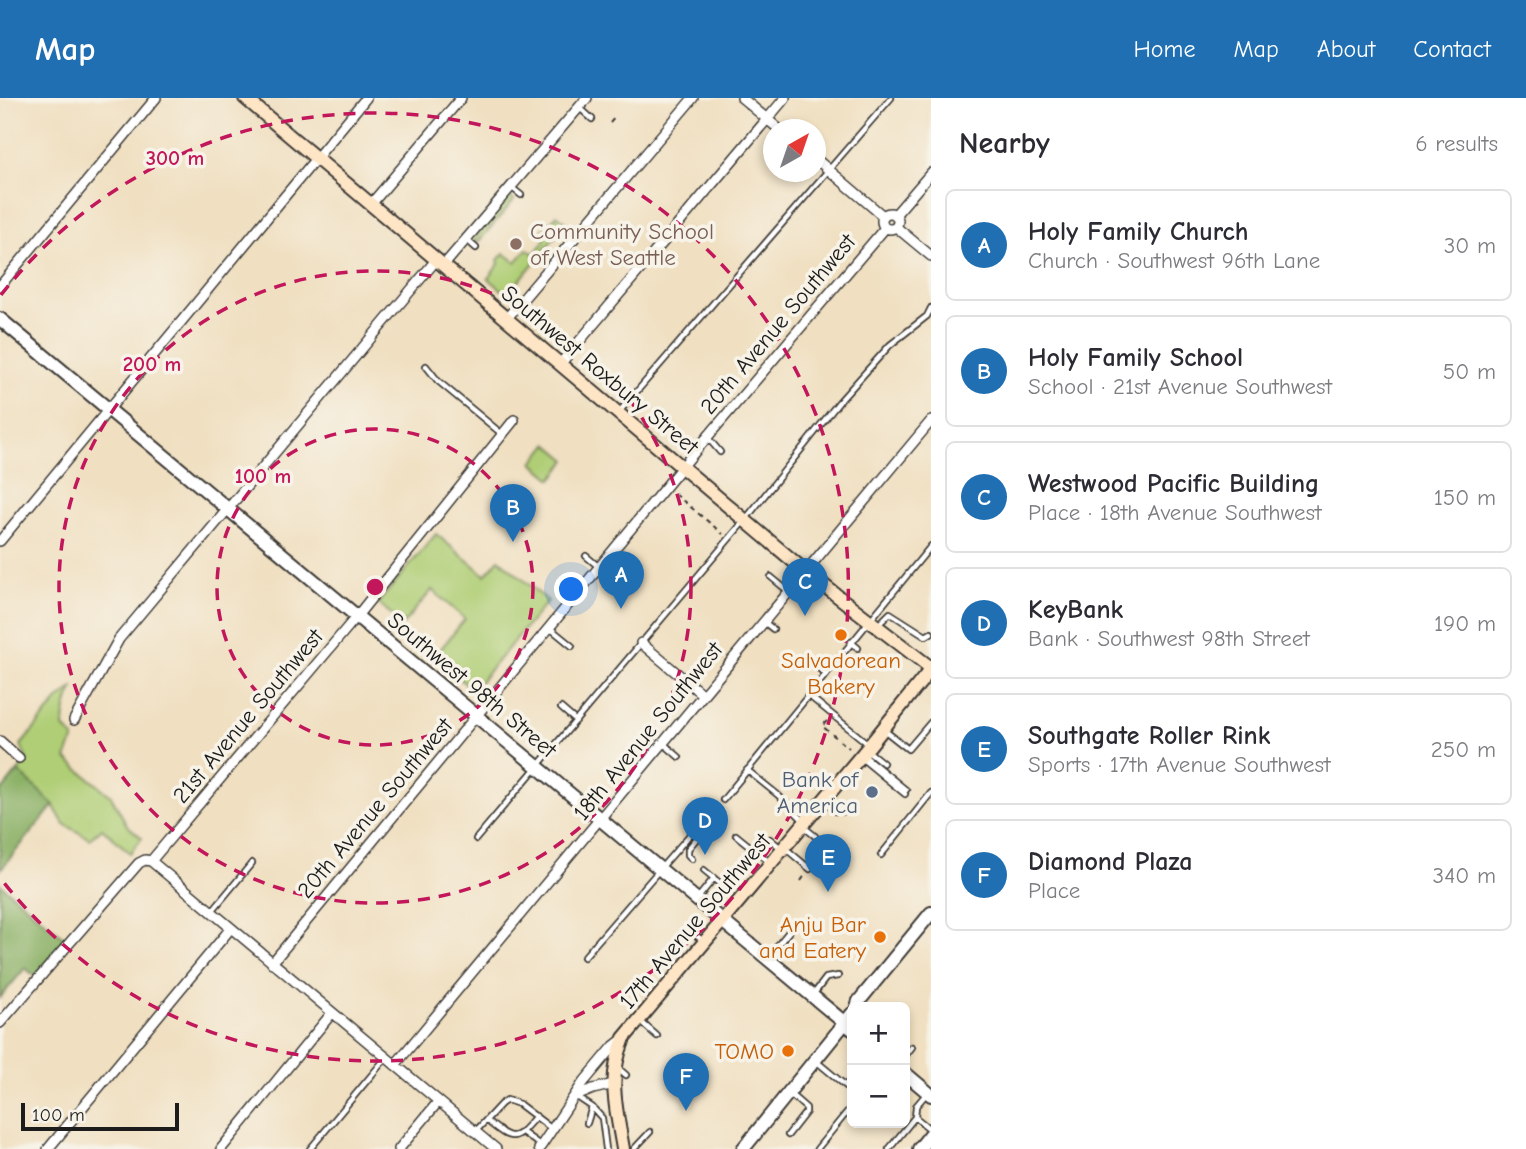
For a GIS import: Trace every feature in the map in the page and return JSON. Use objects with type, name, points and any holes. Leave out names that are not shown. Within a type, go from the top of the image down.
[{"type":"main road","name":"Southwest Roxbury Street","points":[[245,98],[805,571],[931,668]]},
{"type":"main road","name":"17th Avenue Southwest","points":[[623,1149],[614,1084],[615,1063],[624,1038],[639,1020],[654,1012],[705,943],[865,752],[931,668]]},
{"type":"street","points":[[0,286],[156,98]]},
{"type":"street","points":[[0,541],[366,98]]},
{"type":"street","points":[[372,203],[461,98]]},
{"type":"street","points":[[74,720],[119,639],[441,262],[466,239],[587,98]]},
{"type":"street","points":[[743,98],[768,119],[785,98]]},
{"type":"street","points":[[507,318],[687,101]]},
{"type":"street","points":[[561,363],[763,125]]},
{"type":"street","points":[[826,168],[883,216]]},
{"type":"street","points":[[895,215],[931,173]]},
{"type":"street","points":[[889,213],[895,215],[898,221],[896,227],[890,230],[885,228],[882,223],[883,216],[889,213]]},
{"type":"street","points":[[896,227],[931,256]]},
{"type":"street","name":"20th Avenue Southwest","points":[[272,963],[682,467],[885,228]]},
{"type":"street","name":"Southwest 98th Street","points":[[0,319],[812,996],[847,1013]]},
{"type":"street","name":"21st Avenue Southwest","points":[[0,1023],[139,863],[151,861],[357,616],[514,420]]},
{"type":"street","name":"18th Avenue Southwest","points":[[395,1066],[931,421]]},
{"type":"street","points":[[641,643],[703,695]]},
{"type":"street","points":[[0,741],[19,758]]},
{"type":"street","points":[[151,861],[475,1133],[485,1146],[496,1149]]},
{"type":"street","points":[[858,1002],[931,913]]},
{"type":"street","points":[[866,1002],[931,923]]},
{"type":"street","points":[[48,1149],[231,928]]},
{"type":"street","points":[[221,1149],[332,1013]]},
{"type":"street","points":[[743,1149],[847,1023]]},
{"type":"street","name":"17th Avenue Southwest","points":[[538,1148],[583,1083],[602,1059],[624,1038]]},
{"type":"street","points":[[910,1077],[929,1093]]},
{"type":"street","points":[[576,1096],[614,1084]]},
{"type":"street","points":[[399,1149],[438,1102]]},
{"type":"street","points":[[919,1149],[931,1132]]},
{"type":"lane","points":[[618,413],[891,98]]},
{"type":"lane","points":[[579,107],[592,119]]},
{"type":"lane","points":[[511,187],[521,195]]},
{"type":"lane","points":[[466,239],[477,248]]},
{"type":"lane","points":[[476,839],[641,643],[720,554],[839,402],[890,345],[927,316],[931,308]]},
{"type":"lane","points":[[426,366],[438,381],[502,434]]},
{"type":"lane","points":[[708,437],[720,452]]},
{"type":"lane","points":[[873,624],[931,545]]},
{"type":"lane","points":[[586,556],[599,567]]},
{"type":"lane","points":[[771,577],[788,591]]},
{"type":"lane","points":[[723,800],[851,642],[873,624],[890,613],[926,636],[931,633]]},
{"type":"lane","points":[[763,621],[773,629]]},
{"type":"lane","points":[[550,627],[572,646]]},
{"type":"lane","points":[[851,642],[858,648]]},
{"type":"lane","points":[[817,667],[826,674]]},
{"type":"lane","points":[[808,695],[906,792]]},
{"type":"lane","points":[[561,708],[576,721]]},
{"type":"lane","points":[[883,729],[908,749],[931,722]]},
{"type":"lane","points":[[663,743],[679,757]]},
{"type":"lane","points":[[865,752],[883,763]]},
{"type":"lane","points":[[747,770],[778,795],[815,836]]},
{"type":"lane","points":[[881,855],[931,793]]},
{"type":"lane","points":[[823,801],[835,811]]},
{"type":"lane","points":[[584,957],[706,816],[712,815],[719,820],[710,821],[689,847],[687,853],[692,859]]},
{"type":"lane","points":[[736,835],[772,864]]},
{"type":"lane","points":[[769,839],[810,869]]},
{"type":"lane","points":[[211,911],[252,863]]},
{"type":"lane","points":[[704,870],[721,884]]},
{"type":"lane","points":[[696,899],[714,878]]},
{"type":"lane","points":[[767,958],[796,922]]},
{"type":"lane","points":[[693,933],[705,943]]},
{"type":"lane","points":[[812,996],[826,978],[838,976]]},
{"type":"lane","points":[[639,1020],[657,1036]]},
{"type":"lane","points":[[310,1149],[386,1058]]},
{"type":"lane","points":[[815,1061],[847,1087]]},
{"type":"lane","points":[[615,1063],[626,1075]]},
{"type":"lane","points":[[788,1135],[806,1112],[806,1108],[789,1093]]},
{"type":"lane","points":[[889,1149],[915,1117],[916,1106],[929,1093]]},
{"type":"lane","points":[[576,1096],[593,1107],[602,1118],[606,1149]]},
{"type":"lane","points":[[475,1133],[501,1104],[508,1100],[519,1104],[552,1130]]},
{"type":"lane","points":[[587,1123],[593,1107]]},
{"type":"lane","points":[[817,1149],[847,1112]]},
{"type":"lane","points":[[486,1120],[511,1137],[517,1137],[536,1116]]},
{"type":"lane","points":[[915,1117],[931,1132]]},
{"type":"lane","points":[[522,1132],[538,1148]]},
{"type":"lane","points":[[634,1149],[650,1132]]},
{"type":"path","points":[[610,123],[615,117]]},
{"type":"path","points":[[675,494],[723,534]]},
{"type":"path","points":[[822,726],[849,748]]},
{"type":"path","points":[[841,816],[854,809]]},
{"type":"path","points":[[801,881],[806,874]]},
{"type":"green space","points":[[510,196],[514,200],[479,241],[474,242],[474,239]]},
{"type":"green space","points":[[557,215],[566,223],[508,295],[488,278],[499,264],[498,260],[504,253],[516,262],[527,249],[534,254],[545,240],[539,235]]},
{"type":"green space","points":[[548,444],[567,460],[552,479],[533,463]]},
{"type":"green space","points":[[436,534],[485,575],[499,559],[548,601],[473,690],[434,657],[465,619],[432,590],[403,624],[378,603]]},
{"type":"green space","points":[[74,687],[65,716],[64,727],[74,738],[66,759],[111,796],[127,825],[142,838],[130,853],[102,828],[90,839],[64,824],[53,805],[0,870],[0,793],[27,760],[21,745],[59,699]]},
{"type":"green space","points":[[18,771],[54,805],[0,870],[0,793]]},
{"type":"green space","points":[[0,884],[67,940],[36,977],[25,968],[0,998]]},
{"type":"place","name":"Community School of West Seattle","points":[[516,244]]},
{"type":"place","name":"Holy Family School","points":[[513,542]]},
{"type":"place","name":"Holy Family Church","points":[[621,609]]},
{"type":"place","name":"Westwood Pacific Building","points":[[805,616]]},
{"type":"place","name":"Salvadorean Bakery","points":[[841,635]]},
{"type":"place","name":"Bank of America","points":[[872,792]]},
{"type":"place","name":"KeyBank","points":[[705,855]]},
{"type":"place","name":"Southgate Roller Rink","points":[[828,892]]},
{"type":"place","name":"Anju Bar and Eatery","points":[[880,937]]},
{"type":"place","name":"TOMO","points":[[788,1051]]},
{"type":"place","name":"Diamond Plaza","points":[[686,1111]]}]
